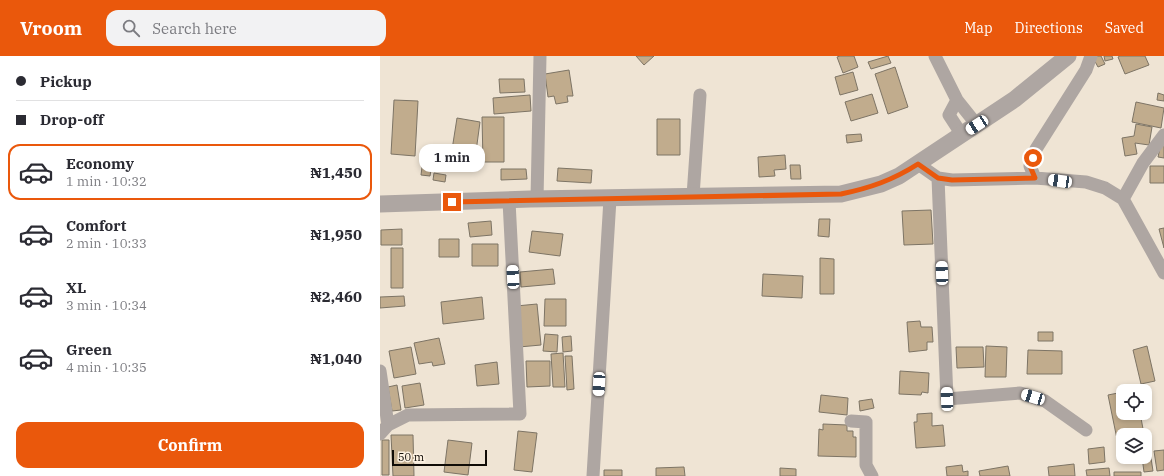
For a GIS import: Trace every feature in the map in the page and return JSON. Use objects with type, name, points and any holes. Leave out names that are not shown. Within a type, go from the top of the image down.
[{"type":"street","points":[[537,199],[540,56]]},
{"type":"street","points":[[935,56],[957,100],[977,125]]},
{"type":"street","points":[[380,204],[537,199],[610,199],[693,196],[841,194],[881,184],[899,176],[1015,99],[1068,56]]},
{"type":"street","points":[[1035,178],[1030,166],[1036,149],[1086,70],[1091,56]]},
{"type":"street","points":[[693,196],[700,95]]},
{"type":"street","points":[[957,100],[949,115],[962,135]]},
{"type":"street","points":[[1123,199],[1143,163],[1164,135]]},
{"type":"street","points":[[918,164],[938,178],[952,180],[1035,178],[1086,182],[1105,188],[1123,199],[1164,273]]},
{"type":"street","points":[[938,178],[947,399],[1020,393],[1045,401],[1086,430]]},
{"type":"street","points":[[593,476],[610,199]]},
{"type":"street","points":[[380,371],[384,429],[408,415],[520,414],[509,201]]},
{"type":"street","points":[[851,420],[866,422],[866,465],[872,476]]},
{"type":"building","points":[[636,56],[654,56],[644,65]]},
{"type":"building","points":[[854,56],[858,67],[843,73],[837,57]]},
{"type":"building","points":[[888,56],[891,63],[871,69],[868,62]]},
{"type":"building","points":[[1092,56],[1101,56],[1105,64],[1098,67]]},
{"type":"building","points":[[1104,56],[1112,56],[1113,59],[1105,61]]},
{"type":"building","points":[[1145,56],[1149,65],[1125,74],[1118,57]]},
{"type":"building","points":[[895,67],[908,107],[888,114],[875,74]]},
{"type":"building","points":[[569,70],[573,96],[567,96],[568,102],[556,104],[554,96],[548,97],[545,74]]},
{"type":"building","points":[[853,72],[858,90],[840,95],[835,77]]},
{"type":"building","points":[[499,79],[524,79],[525,92],[500,93]]},
{"type":"building","points":[[1158,93],[1164,95],[1164,101],[1157,100]]},
{"type":"building","points":[[872,94],[878,113],[851,121],[845,102]]},
{"type":"building","points":[[530,95],[531,111],[494,114],[493,98]]},
{"type":"building","points":[[394,100],[418,101],[415,156],[391,154]]},
{"type":"building","points":[[1136,102],[1164,108],[1161,128],[1132,122]]},
{"type":"building","points":[[482,117],[504,117],[504,162],[483,162]]},
{"type":"building","points":[[457,118],[480,122],[475,159],[451,156]]},
{"type":"building","points":[[657,119],[680,119],[680,155],[657,155]]},
{"type":"building","points":[[1136,124],[1152,127],[1149,145],[1135,143],[1137,154],[1125,156],[1122,138],[1134,136]]},
{"type":"building","points":[[861,134],[862,141],[847,143],[846,135]]},
{"type":"building","points":[[1162,139],[1164,139],[1164,158],[1158,157]]},
{"type":"building","points":[[785,155],[786,169],[774,170],[775,176],[759,177],[758,157]]},
{"type":"building","points":[[423,159],[446,161],[445,171],[431,170],[430,176],[421,175]]},
{"type":"building","points":[[790,165],[800,165],[801,179],[791,179]]},
{"type":"building","points":[[1150,166],[1164,166],[1164,183],[1150,183]]},
{"type":"building","points":[[558,168],[592,170],[591,183],[557,181]]},
{"type":"building","points":[[501,169],[526,169],[527,179],[501,180]]},
{"type":"building","points":[[434,173],[446,175],[445,182],[433,180]]},
{"type":"building","points":[[931,210],[933,244],[904,245],[902,211]]},
{"type":"building","points":[[819,219],[830,219],[829,237],[818,236]]},
{"type":"building","points":[[491,221],[492,235],[470,237],[468,223]]},
{"type":"building","points":[[1164,228],[1164,248],[1159,229]]},
{"type":"building","points":[[402,229],[402,245],[381,245],[381,230]]},
{"type":"building","points":[[532,231],[563,234],[560,256],[529,252]]},
{"type":"building","points":[[439,239],[459,239],[459,257],[439,257]]},
{"type":"building","points":[[472,244],[498,244],[498,266],[472,266]]},
{"type":"building","points":[[391,248],[403,248],[403,288],[391,288]]},
{"type":"building","points":[[820,258],[834,259],[834,294],[820,294]]},
{"type":"building","points":[[553,269],[555,284],[521,287],[520,272]]},
{"type":"building","points":[[763,274],[803,276],[802,298],[762,296]]},
{"type":"building","points":[[404,296],[405,306],[380,308],[380,297]]},
{"type":"building","points":[[482,297],[484,319],[443,324],[441,302]]},
{"type":"building","points":[[545,299],[566,299],[566,326],[544,326]]},
{"type":"building","points":[[537,304],[541,345],[519,347],[516,306]]},
{"type":"building","points":[[920,321],[921,327],[932,327],[933,342],[927,342],[927,350],[909,352],[907,322]]},
{"type":"building","points":[[1038,332],[1053,332],[1053,341],[1038,341]]},
{"type":"building","points":[[545,334],[558,335],[557,352],[543,351]]},
{"type":"building","points":[[571,336],[572,351],[563,352],[562,337]]},
{"type":"building","points":[[439,338],[445,364],[433,366],[432,362],[419,364],[414,343]]},
{"type":"building","points":[[986,346],[1007,347],[1006,377],[985,377]]},
{"type":"building","points":[[1147,346],[1155,381],[1141,384],[1133,350]]},
{"type":"building","points":[[411,347],[416,374],[394,378],[389,351]]},
{"type":"building","points":[[956,347],[983,347],[984,367],[957,368]]},
{"type":"building","points":[[1028,350],[1062,351],[1062,374],[1027,374]]},
{"type":"building","points":[[563,353],[565,387],[553,387],[551,354]]},
{"type":"building","points":[[565,356],[572,356],[574,389],[567,390]]},
{"type":"building","points":[[526,361],[550,361],[550,386],[527,387]]},
{"type":"building","points":[[497,362],[499,384],[477,386],[475,365]]},
{"type":"building","points":[[900,371],[929,373],[928,393],[922,392],[921,395],[899,394]]},
{"type":"building","points":[[420,383],[424,405],[405,408],[402,386]]},
{"type":"building","points":[[397,385],[401,410],[392,411],[388,387]]},
{"type":"building","points":[[1116,393],[1116,420],[1141,420],[1143,428],[1116,428],[1116,434],[1108,395]]},
{"type":"building","points":[[821,395],[848,398],[847,415],[819,412]]},
{"type":"building","points":[[872,399],[874,408],[860,411],[859,401]]},
{"type":"building","points":[[932,413],[932,426],[943,425],[945,446],[916,448],[914,422],[917,422],[917,414]]},
{"type":"building","points":[[823,424],[847,425],[847,431],[853,431],[853,437],[856,437],[856,457],[818,456],[819,429],[823,430]]},
{"type":"building","points":[[518,431],[537,433],[532,472],[514,470]]},
{"type":"building","points":[[391,435],[413,435],[414,476],[393,476]]},
{"type":"building","points":[[382,440],[389,440],[389,475],[382,475]]},
{"type":"building","points":[[448,440],[472,443],[468,475],[444,472]]},
{"type":"building","points":[[1104,447],[1105,462],[1089,464],[1088,449]]},
{"type":"building","points":[[1164,450],[1164,470],[1157,471],[1154,451]]},
{"type":"building","points":[[1074,464],[1075,476],[1049,476],[1048,467]]},
{"type":"building","points":[[1143,464],[1152,464],[1153,471],[1144,472]]},
{"type":"building","points":[[962,465],[963,472],[968,471],[968,476],[947,476],[946,467]]},
{"type":"building","points":[[1008,466],[1010,476],[980,476],[979,471]]},
{"type":"building","points":[[684,467],[685,476],[656,476],[656,468]]},
{"type":"building","points":[[780,468],[796,469],[796,476],[780,476]]},
{"type":"building","points":[[1109,468],[1110,476],[1087,476],[1086,470]]},
{"type":"building","points":[[604,470],[622,470],[622,476],[604,476]]},
{"type":"building","points":[[1114,472],[1141,472],[1141,476],[1114,476]]},
{"type":"route","points":[[452,202],[530,199],[610,199],[693,196],[841,194],[881,184],[899,176],[918,164],[938,178],[952,180],[1035,178],[1030,166],[1033,158]]}]
